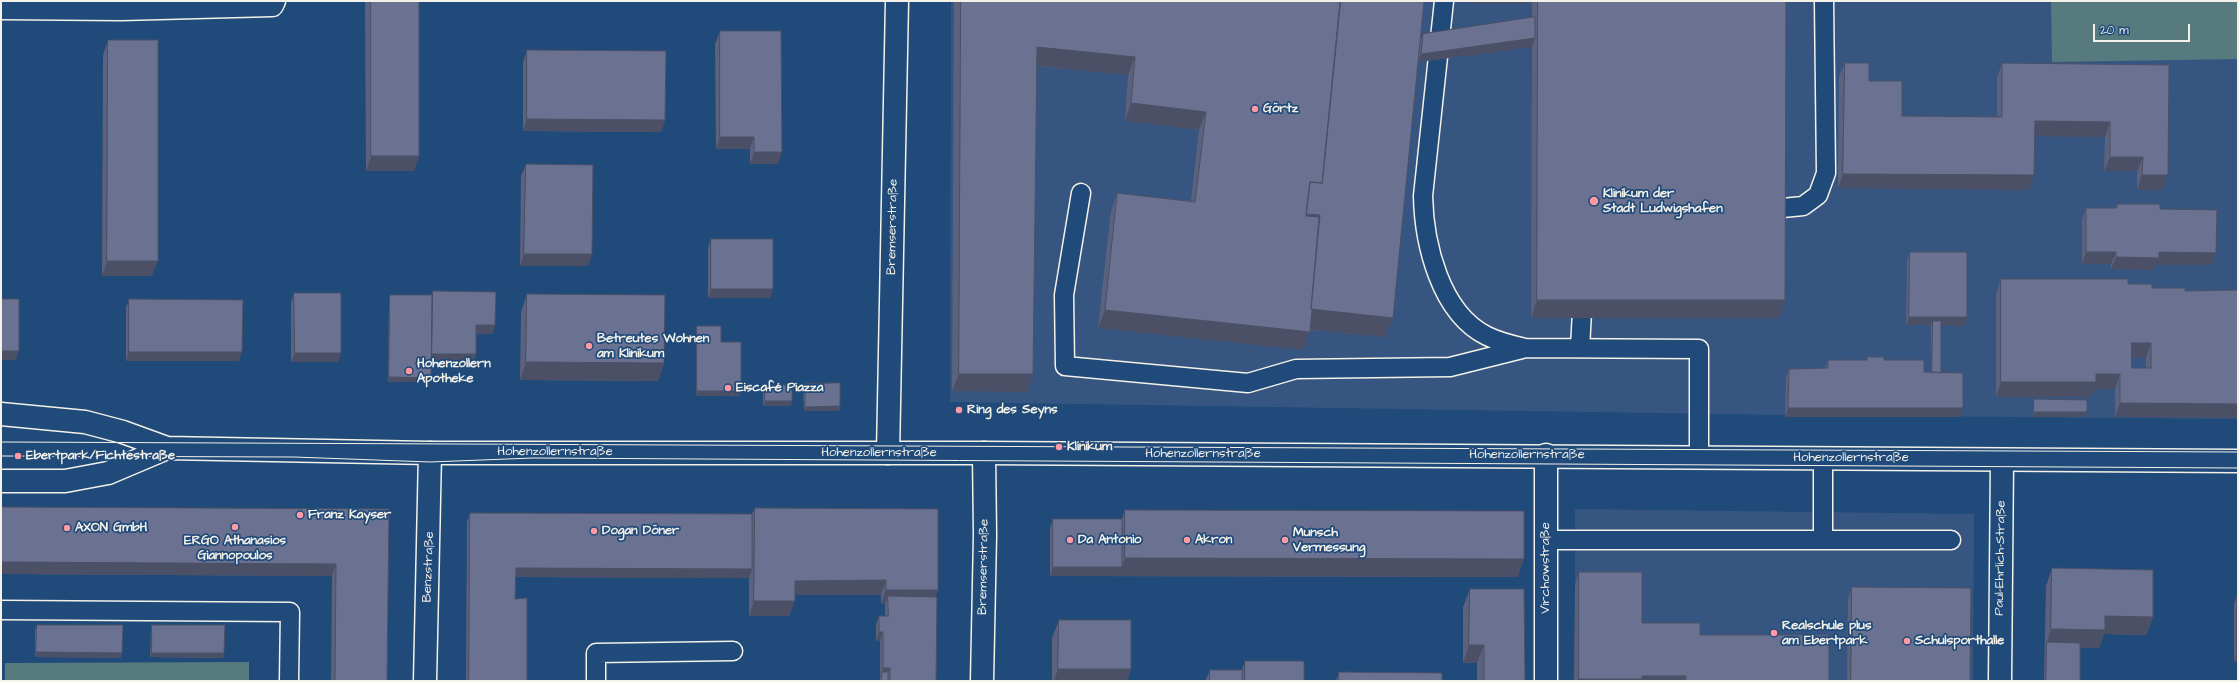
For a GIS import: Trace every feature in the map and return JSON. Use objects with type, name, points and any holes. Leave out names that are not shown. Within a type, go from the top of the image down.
[{"type":"street","points":[[1,8],[67,5],[272,5],[274,1]]},
{"type":"street","name":"Bremserstraße","points":[[888,453],[897,1]]},
{"type":"street","name":"Hohenzollernstraße","points":[[1,414],[85,422],[123,432],[167,448],[430,453],[1546,455],[2238,461]]},
{"type":"street","name":"Hohenzollernstraße","points":[[1,481],[65,481],[108,473],[167,448]]},
{"type":"street","name":"Benzstraße","points":[[425,681],[430,453]]},
{"type":"street","name":"Bremserstraße","points":[[982,681],[985,535],[984,453]]},
{"type":"street","name":"Virchowstraße","points":[[1546,455],[1546,681]]},
{"type":"street","name":"Paul-Ehrlich-Straße","points":[[2000,681],[2002,460]]},
{"type":"lane","points":[[1444,1],[1423,196],[1424,223],[1428,244],[1442,284],[1453,305],[1467,322],[1486,336],[1505,344],[1525,348],[1699,349],[1699,457]]},
{"type":"lane","points":[[1742,211],[1803,206],[1818,195],[1826,172],[1824,1]]},
{"type":"lane","points":[[1081,193],[1064,295],[1065,366],[1248,383],[1296,369],[1450,367],[1525,348]]},
{"type":"lane","points":[[1580,348],[1583,280]]},
{"type":"lane","points":[[1823,458],[1823,540]]},
{"type":"lane","points":[[1546,540],[1951,540]]},
{"type":"lane","points":[[1,610],[290,612],[289,681]]},
{"type":"lane","points":[[596,681],[596,652],[733,652]]},
{"type":"shaded area","name":"Klinikum der Stadt Ludwigshafen","points":[[951,1],[2238,1],[2238,419],[1783,415],[950,402]]},
{"type":"shaded area","name":"Realschule plus am Ebertpark","points":[[1575,509],[1974,514],[1973,681],[1575,681]]},
{"type":"green space","points":[[2051,1],[2238,1],[2238,59],[2052,62]]},
{"type":"green space","points":[[249,662],[249,681],[5,681],[5,663]]},
{"type":"building","points":[[371,1],[419,1],[419,156],[371,156]]},
{"type":"building","points":[[961,1],[1340,1],[1322,183],[1310,182],[1306,216],[1319,217],[1310,332],[1105,310],[1117,193],[1195,202],[1206,112],[1131,103],[1135,57],[1037,47],[1033,374],[959,374]]},
{"type":"building","points":[[1341,1],[1424,1],[1393,318],[1311,309],[1320,215],[1306,214],[1310,182],[1322,183]]},
{"type":"building","points":[[1538,1],[1786,1],[1785,300],[1537,300]]},
{"type":"building","points":[[1535,17],[1535,38],[1421,54],[1423,34]]},
{"type":"building","points":[[720,31],[781,31],[782,152],[754,152],[754,137],[720,137]]},
{"type":"building","points":[[108,40],[158,40],[158,261],[107,261]]},
{"type":"building","points":[[527,50],[666,51],[665,120],[527,119]]},
{"type":"building","points":[[1845,63],[1869,63],[1869,81],[1902,81],[1902,116],[2002,117],[2002,63],[2169,65],[2168,175],[2142,175],[2143,157],[2110,157],[2110,122],[2035,121],[2034,175],[1843,174]]},
{"type":"building","points":[[526,164],[593,165],[592,254],[524,254]]},
{"type":"building","points":[[2117,204],[2160,204],[2160,209],[2217,210],[2216,253],[2159,252],[2159,258],[2116,257],[2116,252],[2086,252],[2086,208],[2117,208]]},
{"type":"building","points":[[711,239],[773,239],[773,289],[711,289]]},
{"type":"building","points":[[1910,252],[1967,252],[1967,317],[1909,317]]},
{"type":"building","points":[[2001,279],[2128,279],[2128,284],[2152,284],[2152,288],[2185,288],[2185,291],[2238,290],[2238,404],[2120,403],[2120,374],[2096,374],[2096,382],[2001,382]],"holes":[[[2132,343],[2151,343],[2151,368],[2132,368]]]},
{"type":"building","points":[[433,291],[496,292],[495,325],[476,325],[476,354],[432,354]]},
{"type":"building","points":[[294,293],[341,293],[341,353],[295,353]]},
{"type":"building","name":"Betreutes Wohnen am Klinikum","points":[[527,294],[665,295],[664,363],[526,362]]},
{"type":"building","points":[[390,295],[432,295],[431,378],[389,377]]},
{"type":"building","points":[[1,299],[19,299],[19,351],[1,351]]},
{"type":"building","points":[[129,299],[243,300],[242,352],[129,352]]},
{"type":"building","points":[[1933,321],[1941,321],[1941,373],[1932,372]]},
{"type":"building","points":[[697,326],[721,326],[721,342],[741,342],[741,391],[697,391]]},
{"type":"building","points":[[1867,357],[1884,357],[1884,360],[1924,360],[1924,372],[1963,373],[1963,408],[1788,408],[1789,369],[1828,368],[1828,360],[1867,360]]},
{"type":"building","points":[[840,383],[840,406],[805,407],[805,384]]},
{"type":"building","points":[[765,385],[792,385],[792,401],[765,401]]},
{"type":"building","points":[[2034,399],[2087,400],[2087,412],[2034,412]]},
{"type":"building","points":[[1,507],[389,509],[387,681],[335,681],[336,564],[1,562]]},
{"type":"building","points":[[755,508],[938,509],[938,590],[886,590],[886,580],[795,581],[795,601],[754,601]]},
{"type":"building","points":[[1125,510],[1524,511],[1524,559],[1125,558]]},
{"type":"building","points":[[470,513],[752,514],[752,569],[516,568],[515,599],[527,598],[527,681],[469,681]]},
{"type":"building","points":[[1053,519],[1122,519],[1122,567],[1053,567]]},
{"type":"building","points":[[2052,568],[2153,570],[2153,617],[2105,616],[2105,630],[2051,629]]},
{"type":"building","name":"Realschule plus am Ebertpark","points":[[1579,572],[1642,572],[1642,623],[1700,623],[1700,635],[1829,635],[1829,681],[1686,681],[1686,676],[1642,676],[1642,679],[1579,679]]},
{"type":"building","name":"Schulsporthalle","points":[[1852,587],[1971,588],[1970,681],[1851,681]]},
{"type":"building","points":[[1470,589],[1524,589],[1525,681],[1484,681],[1484,645],[1469,645]]},
{"type":"building","points":[[2238,595],[2238,653],[2237,653]]},
{"type":"building","points":[[888,596],[937,597],[936,681],[890,681],[890,668],[883,668],[883,632],[879,632],[879,616],[888,616]]},
{"type":"building","points":[[1059,620],[1131,620],[1131,669],[1058,669]]},
{"type":"building","points":[[37,625],[123,625],[122,653],[36,652]]},
{"type":"building","points":[[152,625],[225,625],[224,653],[152,653]]},
{"type":"building","points":[[2047,642],[2080,643],[2080,681],[2046,681]]},
{"type":"building","points":[[1245,661],[1304,661],[1304,681],[1245,681]]},
{"type":"building","points":[[1210,670],[1242,670],[1242,681],[1210,681]]},
{"type":"building","points":[[882,672],[888,672],[888,681],[882,681]]},
{"type":"building","points":[[1339,672],[1442,673],[1442,681],[1339,681]]},
{"type":"tram line","points":[[1,442],[2238,452]]},
{"type":"tram line","points":[[1,456],[294,457],[430,462],[533,458],[2238,468]]},
{"type":"place","name":"Görtz","points":[[1255,109]]},
{"type":"place","name":"Klinikum der Stadt Ludwigshafen","points":[[1594,201]]},
{"type":"place","name":"Betreutes Wohnen am Klinikum","points":[[589,346]]},
{"type":"place","name":"Hohenzollern Apotheke","points":[[409,371]]},
{"type":"place","name":"Eiscafé Piazza","points":[[728,388]]},
{"type":"place","name":"Ring des Seyns","points":[[959,410]]},
{"type":"place","name":"Klinikum","points":[[1059,447]]},
{"type":"place","name":"Ebertpark/Fichtestraße","points":[[18,456]]},
{"type":"place","name":"Franz Kayser","points":[[300,515]]},
{"type":"place","name":"ERGO Athanasios Giannopoulos","points":[[235,527]]},
{"type":"place","name":"AXON GmbH","points":[[67,528]]},
{"type":"place","name":"Dogan Döner","points":[[594,531]]},
{"type":"place","name":"Da Antonio","points":[[1070,540]]},
{"type":"place","name":"Akron","points":[[1187,540]]},
{"type":"place","name":"Munsch Vermessung","points":[[1285,540]]},
{"type":"place","name":"Realschule plus am Ebertpark","points":[[1774,633]]},
{"type":"place","name":"Schulsporthalle","points":[[1907,641]]}]
